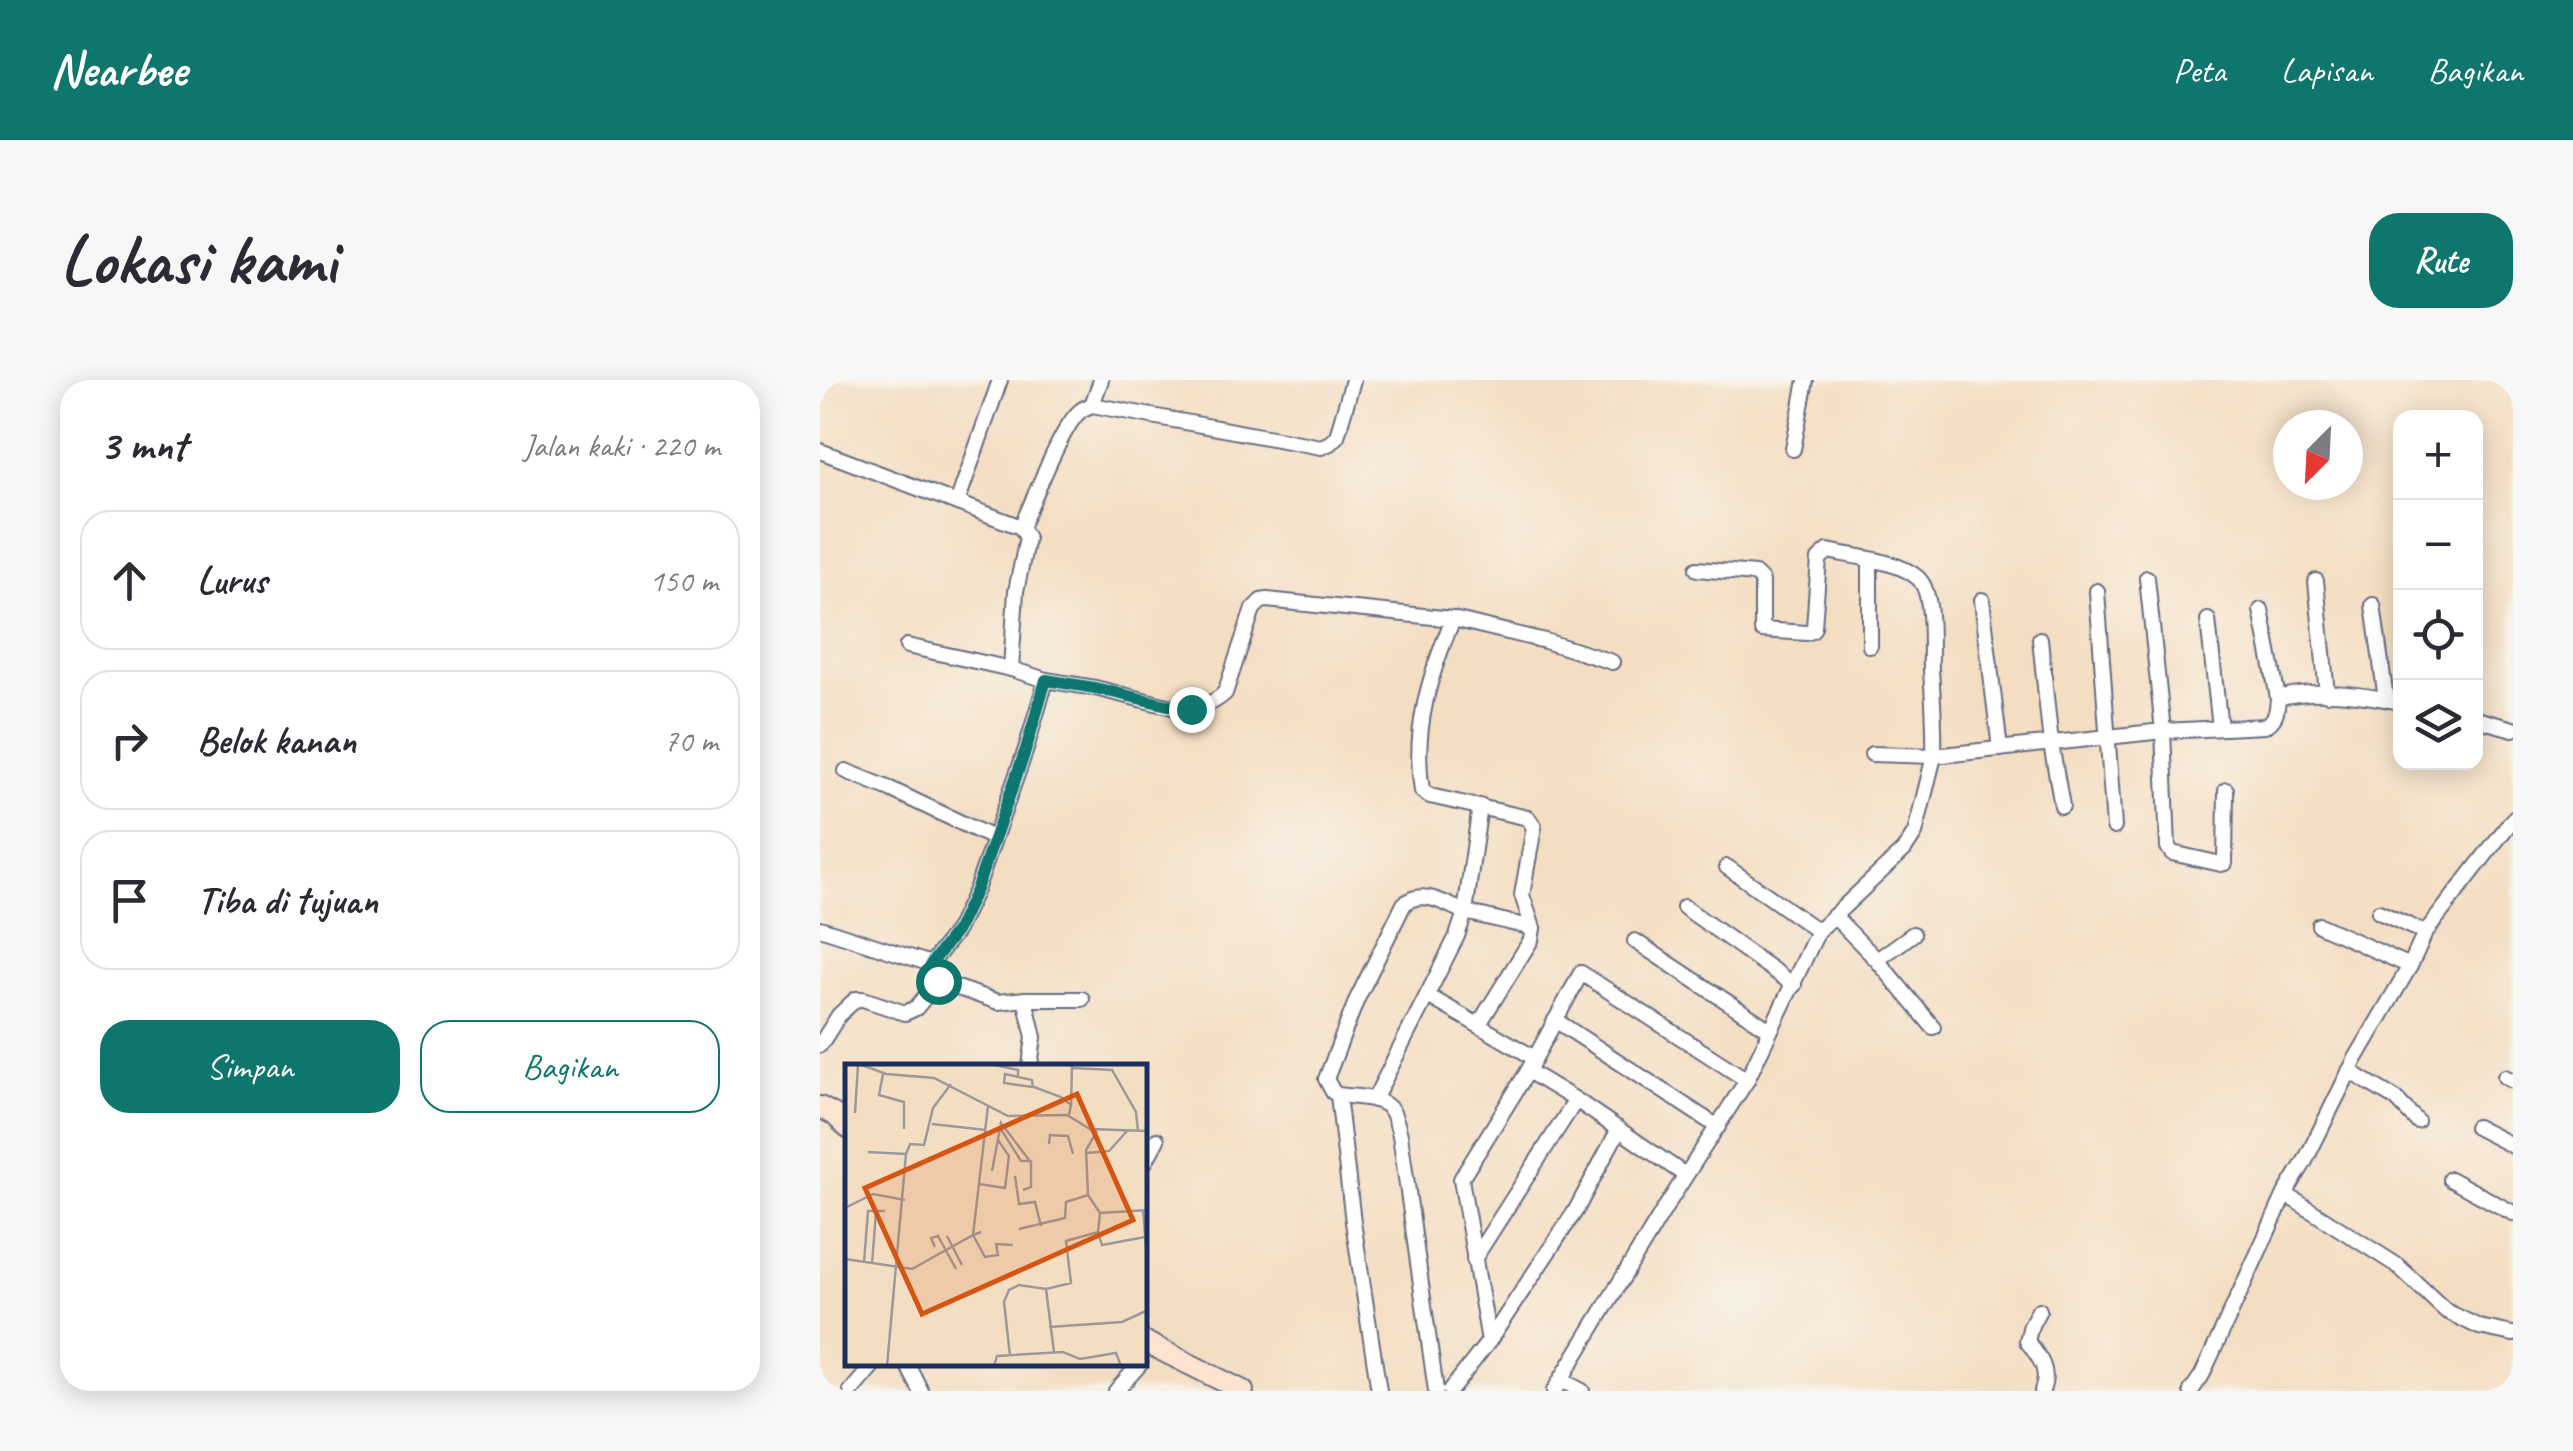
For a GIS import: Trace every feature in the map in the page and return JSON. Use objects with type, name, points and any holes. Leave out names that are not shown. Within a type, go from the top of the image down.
[{"type":"street","points":[[957,502],[1000,380]]},
{"type":"street","points":[[1092,405],[1100,380]]},
{"type":"street","points":[[1022,528],[1074,418],[1092,405],[1320,446],[1337,436],[1353,380]]},
{"type":"street","points":[[1792,449],[1806,380]]},
{"type":"street","points":[[820,451],[1022,528],[1028,538],[1016,591],[1011,670]]},
{"type":"street","points":[[1582,1391],[1558,1386],[1747,1080],[1818,931],[1904,850],[1915,833],[1934,756],[1927,596],[1916,576],[1870,559],[1828,551],[1821,555],[1814,627],[1806,633],[1762,630],[1762,581],[1756,574],[1697,569]]},
{"type":"street","points":[[1870,559],[1870,646]]},
{"type":"street","points":[[2147,578],[2163,731],[2168,847],[2172,853],[2225,863],[2226,790]]},
{"type":"street","points":[[2316,581],[2328,694]]},
{"type":"street","points":[[2097,591],[2114,827]]},
{"type":"street","points":[[1982,600],[2000,748]]},
{"type":"street","points":[[907,646],[1046,680],[1191,709],[1215,702],[1225,693],[1254,609],[1261,601],[1454,619],[1612,662]]},
{"type":"street","points":[[2278,698],[2328,694],[2393,700],[2373,606]]},
{"type":"street","points":[[1872,754],[1934,756],[2163,731],[2265,726],[2277,712],[2278,698],[2261,610]]},
{"type":"street","points":[[1454,619],[1429,681],[1418,738],[1421,786],[1430,796],[1528,818],[1534,826],[1522,894],[1533,928],[1531,940],[1479,1024]]},
{"type":"street","points":[[2208,620],[2220,728]]},
{"type":"street","points":[[2040,639],[2062,806]]},
{"type":"street","points":[[820,1045],[838,1015],[856,999],[905,1013],[930,991],[932,972],[976,890],[1003,818],[1046,680]]},
{"type":"street","points":[[2483,721],[2513,729]]},
{"type":"street","points":[[846,771],[993,838]]},
{"type":"street","points":[[1374,1100],[1457,936],[1465,912],[1480,806]]},
{"type":"street","points":[[2191,1391],[2218,1342],[2284,1194],[2425,933],[2513,819]]},
{"type":"street","points":[[1728,867],[1818,931]]},
{"type":"street","points":[[1436,1391],[1400,1135],[1392,1112],[1374,1100],[1338,1095],[1326,1079],[1356,999],[1404,904],[1412,897],[1425,896],[1465,912],[1533,928]]},
{"type":"street","points":[[1684,907],[1794,984]]},
{"type":"street","points":[[2379,912],[2425,933]]},
{"type":"street","points":[[1834,916],[1933,1026]]},
{"type":"street","points":[[2320,925],[2410,966]]},
{"type":"street","points":[[820,928],[998,1002],[1082,998]]},
{"type":"street","points":[[1877,960],[1913,934]]},
{"type":"street","points":[[1635,941],[1770,1030]]},
{"type":"street","points":[[1489,1341],[1461,1178],[1582,973],[1747,1080]]},
{"type":"street","points":[[1428,996],[1479,1024],[1576,1100],[1685,1175]]},
{"type":"street","points":[[1025,999],[1034,1037],[1030,1064]]},
{"type":"street","points":[[1555,1020],[1718,1126]]},
{"type":"street","points":[[2349,1072],[2396,1099],[2417,1121]]},
{"type":"street","points":[[1338,1095],[1379,1391]]},
{"type":"street","points":[[1474,1259],[1576,1100]]},
{"type":"street","points":[[820,1107],[845,1125]]},
{"type":"street","points":[[2476,1126],[2513,1146]]},
{"type":"street","points":[[1450,1391],[1489,1341],[1576,1210],[1619,1129]]},
{"type":"street","points":[[1148,1156],[1157,1140]]},
{"type":"street","points":[[2450,1180],[2511,1206]]},
{"type":"street","points":[[2284,1194],[2398,1266],[2446,1311],[2479,1327],[2513,1334]]},
{"type":"street","points":[[2039,1310],[2028,1341],[2044,1367],[2042,1391]]},
{"type":"street","points":[[1148,1353],[1212,1383],[1243,1391]]},
{"type":"street","points":[[851,1391],[872,1366]]},
{"type":"street","points":[[908,1366],[921,1391]]},
{"type":"street","points":[[1116,1391],[1135,1366]]},
{"type":"route","points":[[938,981],[932,979],[931,964],[957,930],[976,890],[1046,680],[1191,709]]}]
